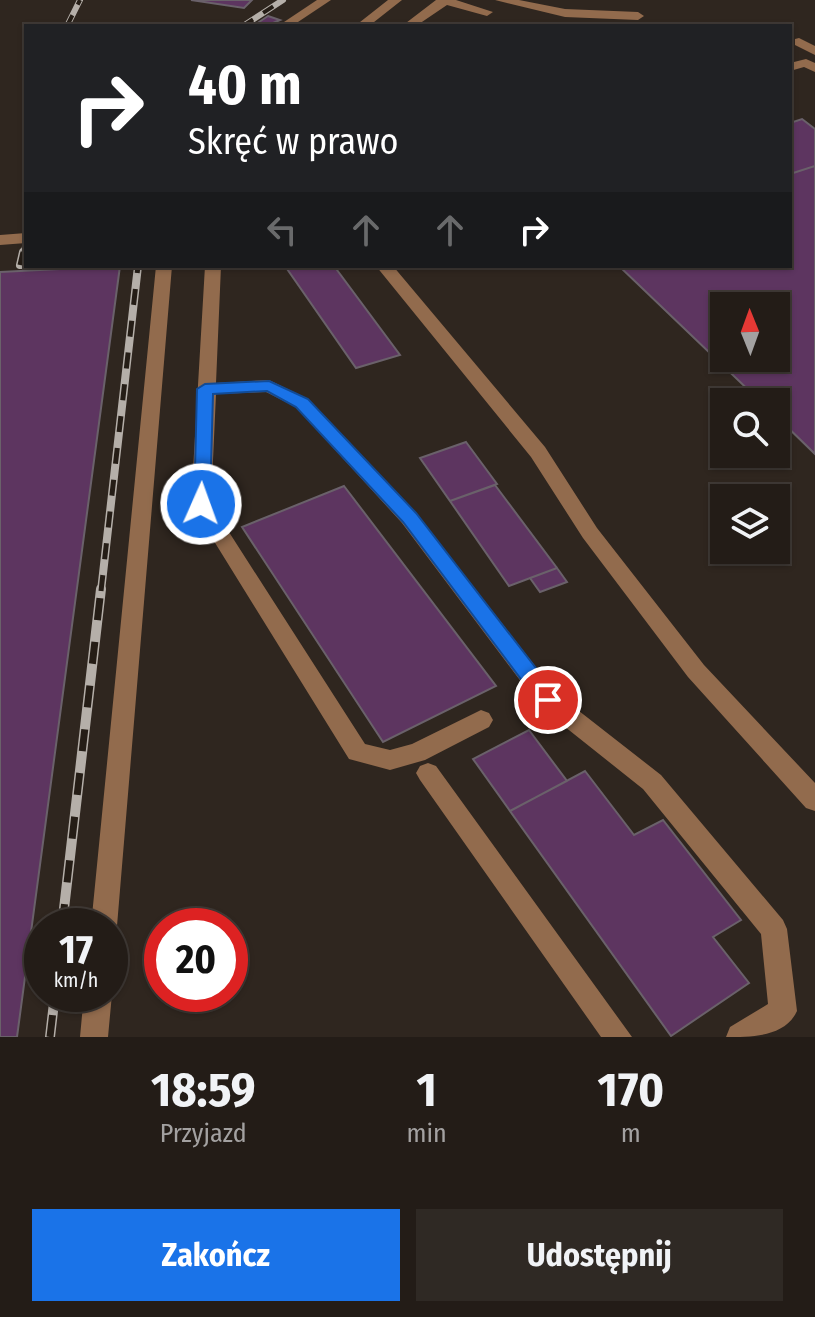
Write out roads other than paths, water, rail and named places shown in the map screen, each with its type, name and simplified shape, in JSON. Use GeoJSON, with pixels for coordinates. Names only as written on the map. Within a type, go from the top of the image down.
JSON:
{"type":"FeatureCollection","features":[{"type":"Feature","properties":{"kind":"lane"},"geometry":{"type":"LineString","coordinates":[[287,24],[325,0]]}},
{"type":"Feature","properties":{"kind":"lane"},"geometry":{"type":"LineString","coordinates":[[364,24],[396,0]]}},
{"type":"Feature","properties":{"kind":"lane"},"geometry":{"type":"LineString","coordinates":[[411,24],[443,0],[487,12],[474,22]]}},
{"type":"Feature","properties":{"kind":"lane"},"geometry":{"type":"LineString","coordinates":[[501,0],[555,11],[638,16]]}},
{"type":"Feature","properties":{"kind":"lane"},"geometry":{"type":"LineString","coordinates":[[792,66],[813,61],[799,42]]}},
{"type":"Feature","properties":{"kind":"lane"},"geometry":{"type":"LineString","coordinates":[[0,240],[24,238]]}},
{"type":"Feature","properties":{"kind":"lane"},"geometry":{"type":"LineString","coordinates":[[106,908],[164,268]]}},
{"type":"Feature","properties":{"kind":"lane"},"geometry":{"type":"LineString","coordinates":[[213,268],[201,504],[357,752],[390,760],[417,753],[481,720]]}},
{"type":"Feature","properties":{"kind":"lane"},"geometry":{"type":"LineString","coordinates":[[386,268],[538,452],[590,533],[696,671],[815,800]]}},
{"type":"Feature","properties":{"kind":"lane"},"geometry":{"type":"LineString","coordinates":[[205,389],[269,386],[302,403],[409,518],[548,700],[652,782],[774,929],[783,1011],[740,1037]]}},
{"type":"Feature","properties":{"kind":"lane"},"geometry":{"type":"LineString","coordinates":[[428,773],[618,1037]]}},
{"type":"Feature","properties":{"kind":"lane"},"geometry":{"type":"LineString","coordinates":[[94,1037],[96,1012]]}},
{"type":"Feature","properties":{"kind":"railway"},"geometry":{"type":"LineString","coordinates":[[68,24],[80,0]]}},
{"type":"Feature","properties":{"kind":"railway"},"geometry":{"type":"LineString","coordinates":[[246,24],[283,0]]}},
{"type":"Feature","properties":{"kind":"railway"},"geometry":{"type":"LineString","coordinates":[[20,265],[23,252]]}},
{"type":"Feature","properties":{"kind":"railway"},"geometry":{"type":"LineString","coordinates":[[101,591],[138,268]]}},
{"type":"Feature","properties":{"kind":"railway"},"geometry":{"type":"LineString","coordinates":[[64,908],[101,589]]}},
{"type":"Feature","properties":{"kind":"railway"},"geometry":{"type":"LineString","coordinates":[[50,1037],[53,1012]]}}]}
